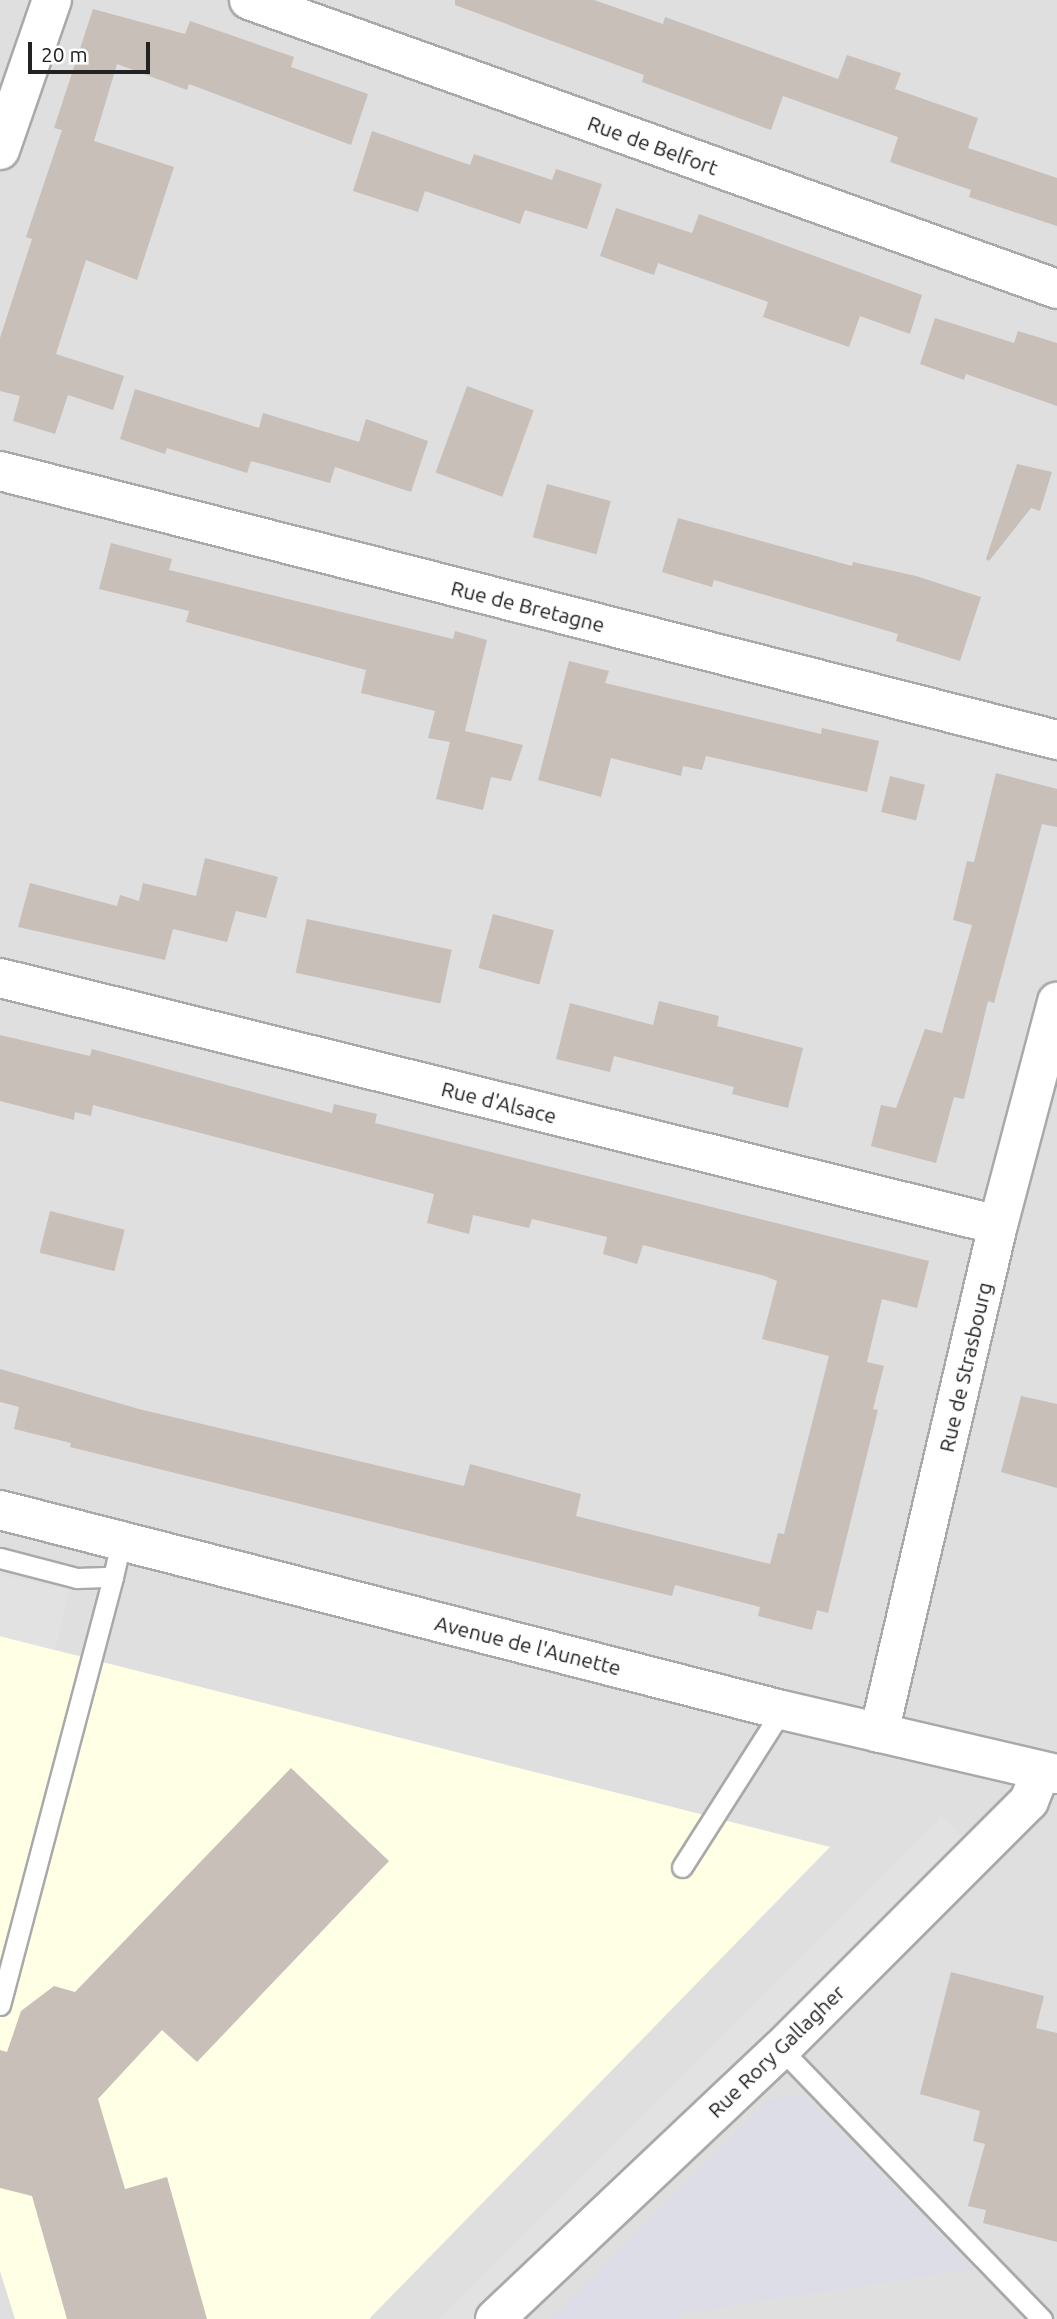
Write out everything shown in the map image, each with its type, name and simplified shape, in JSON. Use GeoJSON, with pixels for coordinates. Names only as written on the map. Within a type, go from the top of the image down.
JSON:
{"type":"FeatureCollection","features":[{"type":"Feature","properties":{"kind":"street"},"geometry":{"type":"LineString","coordinates":[[0,150],[13,71],[51,0]]}},
{"type":"Feature","properties":{"kind":"street","name":"Rue de Belfort"},"geometry":{"type":"LineString","coordinates":[[249,0],[1057,289]]}},
{"type":"Feature","properties":{"kind":"street","name":"Rue de Bretagne"},"geometry":{"type":"LineString","coordinates":[[0,471],[1057,740]]}},
{"type":"Feature","properties":{"kind":"street","name":"Rue d'Alsace"},"geometry":{"type":"LineString","coordinates":[[0,978],[998,1225]]}},
{"type":"Feature","properties":{"kind":"street","name":"Rue de Strasbourg"},"geometry":{"type":"LineString","coordinates":[[879,1733],[998,1225],[1056,1010]]}},
{"type":"Feature","properties":{"kind":"street","name":"Avenue de l'Aunette"},"geometry":{"type":"LineString","coordinates":[[0,1510],[117,1559],[1049,1772]]}},
{"type":"Feature","properties":{"kind":"street","name":"Rue Rory Gallagher"},"geometry":{"type":"LineString","coordinates":[[495,2319],[781,2049],[1029,1801],[1049,1772]]}},
{"type":"Feature","properties":{"kind":"lane"},"geometry":{"type":"LineString","coordinates":[[0,1558],[77,1578],[117,1559]]}},
{"type":"Feature","properties":{"kind":"lane"},"geometry":{"type":"LineString","coordinates":[[0,2005],[117,1559]]}},
{"type":"Feature","properties":{"kind":"lane"},"geometry":{"type":"LineString","coordinates":[[681,1867],[782,1710]]}},
{"type":"Feature","properties":{"kind":"lane"},"geometry":{"type":"LineString","coordinates":[[781,2049],[1042,2319]]}},
{"type":"Feature","properties":{"kind":"shaded area"},"geometry":{"type":"Polygon","coordinates":[[[0,0],[1057,0],[1057,2319],[0,2319],[0,0]]]}},
{"type":"Feature","properties":{"kind":"shaded area"},"geometry":{"type":"Polygon","coordinates":[[[0,1574],[69,1590],[55,1650],[0,1636],[0,1574]]]}},
{"type":"Feature","properties":{"kind":"shaded area"},"geometry":{"type":"Polygon","coordinates":[[[0,1636],[830,1847],[369,2319],[15,2319],[0,2271],[0,1636]]]}},
{"type":"Feature","properties":{"kind":"shaded area"},"geometry":{"type":"Polygon","coordinates":[[[941,1816],[967,1842],[490,2319],[438,2319],[941,1816]]]}},
{"type":"Feature","properties":{"kind":"shaded area"},"geometry":{"type":"Polygon","coordinates":[[[802,2092],[974,2269],[678,2314],[677,2319],[551,2319],[768,2100],[802,2092]]]}},
{"type":"Feature","properties":{"kind":"building"},"geometry":{"type":"Polygon","coordinates":[[[455,0],[594,0],[663,24],[665,17],[838,79],[847,55],[901,73],[895,89],[978,118],[968,148],[1057,178],[1057,226],[969,197],[971,190],[890,162],[898,137],[783,96],[771,130],[642,82],[644,75],[455,5],[455,0]]]}},
{"type":"Feature","properties":{"kind":"building"},"geometry":{"type":"Polygon","coordinates":[[[93,9],[185,34],[190,21],[294,57],[291,67],[368,94],[351,145],[189,84],[187,90],[117,64],[94,141],[174,167],[137,280],[86,260],[56,354],[124,376],[113,410],[68,395],[55,434],[13,421],[20,396],[0,391],[0,338],[32,239],[26,237],[62,130],[54,128],[93,9]]]}},
{"type":"Feature","properties":{"kind":"building"},"geometry":{"type":"Polygon","coordinates":[[[372,131],[470,165],[474,154],[552,180],[556,169],[602,184],[587,229],[525,210],[520,224],[425,191],[418,212],[353,191],[372,131]]]}},
{"type":"Feature","properties":{"kind":"building"},"geometry":{"type":"Polygon","coordinates":[[[616,208],[692,233],[699,214],[922,295],[910,334],[860,316],[849,347],[763,317],[768,302],[658,263],[654,275],[600,256],[616,208]]]}},
{"type":"Feature","properties":{"kind":"building"},"geometry":{"type":"Polygon","coordinates":[[[935,318],[1014,343],[1018,331],[1057,343],[1057,406],[966,374],[964,380],[920,364],[935,318]]]}},
{"type":"Feature","properties":{"kind":"building"},"geometry":{"type":"Polygon","coordinates":[[[467,386],[534,410],[502,497],[436,472],[467,386]]]}},
{"type":"Feature","properties":{"kind":"building"},"geometry":{"type":"Polygon","coordinates":[[[135,389],[259,428],[263,413],[359,442],[366,419],[428,441],[411,492],[335,467],[330,483],[251,461],[247,473],[167,448],[165,454],[120,439],[135,389]]]}},
{"type":"Feature","properties":{"kind":"building"},"geometry":{"type":"Polygon","coordinates":[[[1017,464],[1052,472],[1040,511],[1031,508],[989,561],[986,559],[1017,464]]]}},
{"type":"Feature","properties":{"kind":"building"},"geometry":{"type":"Polygon","coordinates":[[[547,484],[611,501],[597,554],[533,537],[547,484]]]}},
{"type":"Feature","properties":{"kind":"building"},"geometry":{"type":"Polygon","coordinates":[[[678,518],[852,566],[853,562],[916,576],[981,597],[960,661],[896,641],[898,634],[714,580],[712,587],[662,572],[678,518]]]}},
{"type":"Feature","properties":{"kind":"building"},"geometry":{"type":"Polygon","coordinates":[[[111,543],[172,559],[169,570],[453,639],[455,631],[487,640],[465,731],[523,745],[511,781],[491,777],[483,810],[436,799],[450,742],[428,738],[435,711],[361,693],[366,670],[186,622],[189,611],[99,589],[111,543]]]}},
{"type":"Feature","properties":{"kind":"building"},"geometry":{"type":"Polygon","coordinates":[[[569,661],[609,671],[605,683],[821,734],[822,728],[879,741],[867,792],[706,756],[702,770],[683,766],[681,776],[611,758],[601,797],[538,780],[569,661]]]}},
{"type":"Feature","properties":{"kind":"building"},"geometry":{"type":"Polygon","coordinates":[[[996,773],[1057,789],[1057,827],[1042,824],[994,1003],[988,1001],[964,1099],[954,1097],[936,1163],[871,1146],[881,1105],[896,1108],[925,1029],[942,1033],[972,925],[953,920],[967,861],[974,862],[996,773]]]}},
{"type":"Feature","properties":{"kind":"building"},"geometry":{"type":"Polygon","coordinates":[[[890,776],[925,785],[916,821],[881,812],[890,776]]]}},
{"type":"Feature","properties":{"kind":"building"},"geometry":{"type":"Polygon","coordinates":[[[205,858],[278,877],[266,918],[236,911],[227,942],[173,929],[165,960],[18,927],[30,883],[117,906],[120,895],[139,901],[143,883],[196,896],[205,858]]]}},
{"type":"Feature","properties":{"kind":"building"},"geometry":{"type":"Polygon","coordinates":[[[493,914],[554,930],[539,984],[479,968],[493,914]]]}},
{"type":"Feature","properties":{"kind":"building"},"geometry":{"type":"Polygon","coordinates":[[[307,919],[452,950],[440,1004],[296,973],[307,919]]]}},
{"type":"Feature","properties":{"kind":"building"},"geometry":{"type":"Polygon","coordinates":[[[659,1001],[719,1016],[717,1026],[803,1048],[788,1108],[732,1094],[734,1087],[614,1056],[610,1072],[556,1059],[570,1003],[653,1025],[659,1001]]]}},
{"type":"Feature","properties":{"kind":"building"},"geometry":{"type":"Polygon","coordinates":[[[0,1035],[90,1056],[92,1049],[332,1113],[334,1104],[377,1114],[375,1123],[929,1261],[917,1308],[882,1299],[867,1362],[884,1366],[873,1409],[878,1410],[828,1613],[817,1610],[812,1630],[758,1616],[760,1607],[675,1585],[672,1596],[70,1447],[71,1443],[14,1429],[19,1407],[0,1402],[0,1369],[139,1409],[464,1486],[470,1464],[581,1494],[576,1516],[770,1564],[778,1533],[784,1534],[829,1356],[762,1339],[777,1281],[765,1276],[643,1245],[637,1264],[603,1254],[607,1237],[532,1219],[529,1228],[473,1215],[469,1234],[427,1223],[434,1194],[93,1105],[91,1116],[75,1112],[74,1120],[0,1101],[0,1035]]]}},
{"type":"Feature","properties":{"kind":"building"},"geometry":{"type":"Polygon","coordinates":[[[50,1211],[125,1230],[114,1271],[40,1253],[50,1211]]]}},
{"type":"Feature","properties":{"kind":"building"},"geometry":{"type":"Polygon","coordinates":[[[1021,1396],[1057,1404],[1057,1488],[1001,1472],[1021,1396]]]}},
{"type":"Feature","properties":{"kind":"building"},"geometry":{"type":"Polygon","coordinates":[[[291,1768],[389,1861],[197,2062],[162,2030],[98,2099],[125,2189],[167,2177],[207,2319],[67,2319],[32,2196],[0,2188],[0,2050],[7,2052],[21,2011],[54,1986],[75,1992],[291,1768]]]}},
{"type":"Feature","properties":{"kind":"building"},"geometry":{"type":"Polygon","coordinates":[[[951,1972],[1044,1996],[1036,2028],[1057,2033],[1057,2242],[983,2223],[986,2210],[968,2206],[985,2144],[973,2141],[980,2111],[920,2094],[951,1972]]]}}]}
